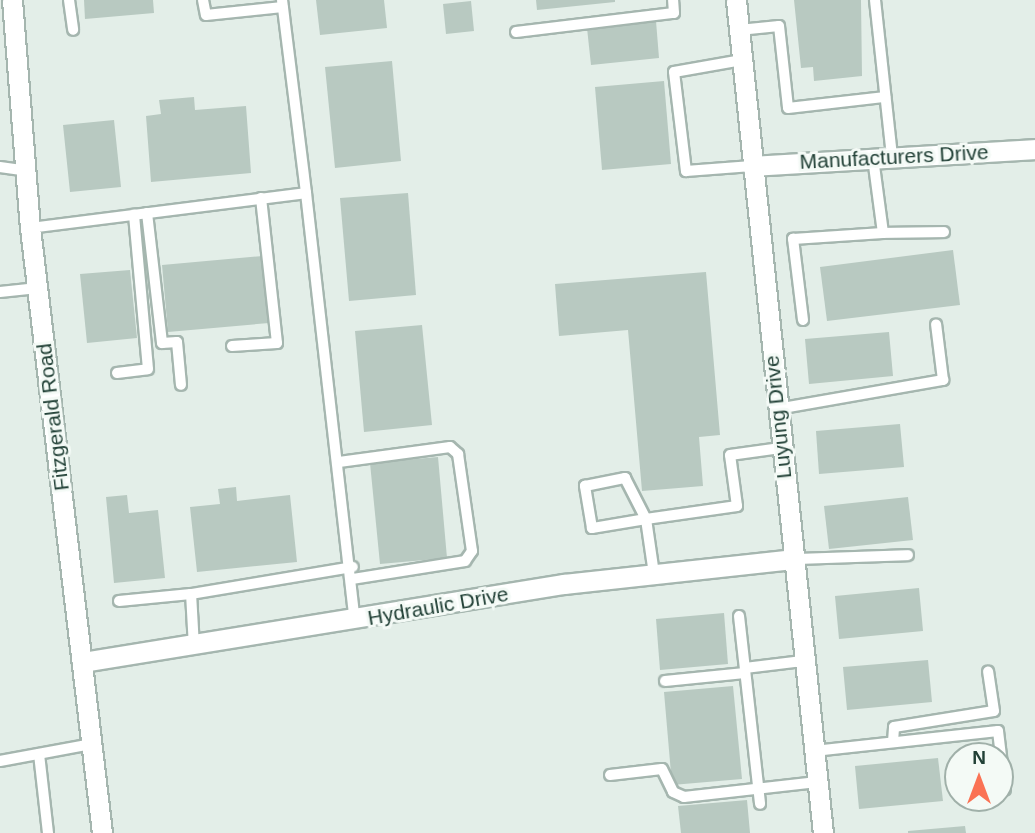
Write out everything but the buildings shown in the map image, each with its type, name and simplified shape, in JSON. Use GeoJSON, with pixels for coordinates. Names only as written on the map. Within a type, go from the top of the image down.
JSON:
{"type":"FeatureCollection","features":[{"type":"Feature","properties":{"kind":"street","name":"Fitzgerald Road"},"geometry":{"type":"LineString","coordinates":[[12,0],[28,172],[30,228],[102,833]]}},
{"type":"Feature","properties":{"kind":"street","name":"Luyung Drive"},"geometry":{"type":"LineString","coordinates":[[736,0],[823,833]]}},
{"type":"Feature","properties":{"kind":"street","name":"Manufacturers Drive"},"geometry":{"type":"LineString","coordinates":[[752,166],[1035,149]]}},
{"type":"Feature","properties":{"kind":"street","name":"Hydraulic Drive"},"geometry":{"type":"LineString","coordinates":[[82,662],[194,648],[654,574],[795,559]]}},
{"type":"Feature","properties":{"kind":"lane"},"geometry":{"type":"LineString","coordinates":[[69,0],[73,30]]}},
{"type":"Feature","properties":{"kind":"lane"},"geometry":{"type":"LineString","coordinates":[[203,0],[205,15],[283,4],[353,567],[355,620]]}},
{"type":"Feature","properties":{"kind":"lane"},"geometry":{"type":"LineString","coordinates":[[516,32],[674,13],[673,0]]}},
{"type":"Feature","properties":{"kind":"lane"},"geometry":{"type":"LineString","coordinates":[[875,0],[885,97],[883,233]]}},
{"type":"Feature","properties":{"kind":"lane"},"geometry":{"type":"LineString","coordinates":[[739,30],[779,26],[788,108],[885,97]]}},
{"type":"Feature","properties":{"kind":"lane"},"geometry":{"type":"LineString","coordinates":[[742,60],[674,72],[686,171],[752,166]]}},
{"type":"Feature","properties":{"kind":"lane"},"geometry":{"type":"LineString","coordinates":[[0,167],[28,172]]}},
{"type":"Feature","properties":{"kind":"lane"},"geometry":{"type":"LineString","coordinates":[[30,228],[306,193]]}},
{"type":"Feature","properties":{"kind":"lane"},"geometry":{"type":"LineString","coordinates":[[232,346],[278,343],[261,198]]}},
{"type":"Feature","properties":{"kind":"lane"},"geometry":{"type":"LineString","coordinates":[[147,213],[162,342],[177,342],[181,386]]}},
{"type":"Feature","properties":{"kind":"lane"},"geometry":{"type":"LineString","coordinates":[[117,373],[148,369],[134,215]]}},
{"type":"Feature","properties":{"kind":"lane"},"geometry":{"type":"LineString","coordinates":[[803,320],[793,239],[944,232]]}},
{"type":"Feature","properties":{"kind":"lane"},"geometry":{"type":"LineString","coordinates":[[0,292],[38,288]]}},
{"type":"Feature","properties":{"kind":"lane"},"geometry":{"type":"LineString","coordinates":[[777,409],[943,380],[936,324]]}},
{"type":"Feature","properties":{"kind":"lane"},"geometry":{"type":"LineString","coordinates":[[340,462],[450,447],[457,454],[471,551],[465,561],[353,579]]}},
{"type":"Feature","properties":{"kind":"lane"},"geometry":{"type":"LineString","coordinates":[[654,574],[646,519],[625,478],[585,486],[592,528],[646,519],[737,506],[730,455],[781,448]]}},
{"type":"Feature","properties":{"kind":"lane"},"geometry":{"type":"LineString","coordinates":[[795,559],[908,555]]}},
{"type":"Feature","properties":{"kind":"lane"},"geometry":{"type":"LineString","coordinates":[[119,601],[191,594],[353,567]]}},
{"type":"Feature","properties":{"kind":"lane"},"geometry":{"type":"LineString","coordinates":[[191,594],[194,648]]}},
{"type":"Feature","properties":{"kind":"lane"},"geometry":{"type":"LineString","coordinates":[[739,616],[760,804]]}},
{"type":"Feature","properties":{"kind":"lane"},"geometry":{"type":"LineString","coordinates":[[665,681],[803,661]]}},
{"type":"Feature","properties":{"kind":"lane"},"geometry":{"type":"LineString","coordinates":[[893,742],[894,727],[994,711],[988,671]]}},
{"type":"Feature","properties":{"kind":"lane"},"geometry":{"type":"LineString","coordinates":[[814,751],[998,731],[999,742]]}},
{"type":"Feature","properties":{"kind":"lane"},"geometry":{"type":"LineString","coordinates":[[0,761],[93,744]]}},
{"type":"Feature","properties":{"kind":"lane"},"geometry":{"type":"LineString","coordinates":[[38,754],[48,833]]}},
{"type":"Feature","properties":{"kind":"lane"},"geometry":{"type":"LineString","coordinates":[[610,775],[662,769],[673,792],[684,797],[817,782]]}}]}
